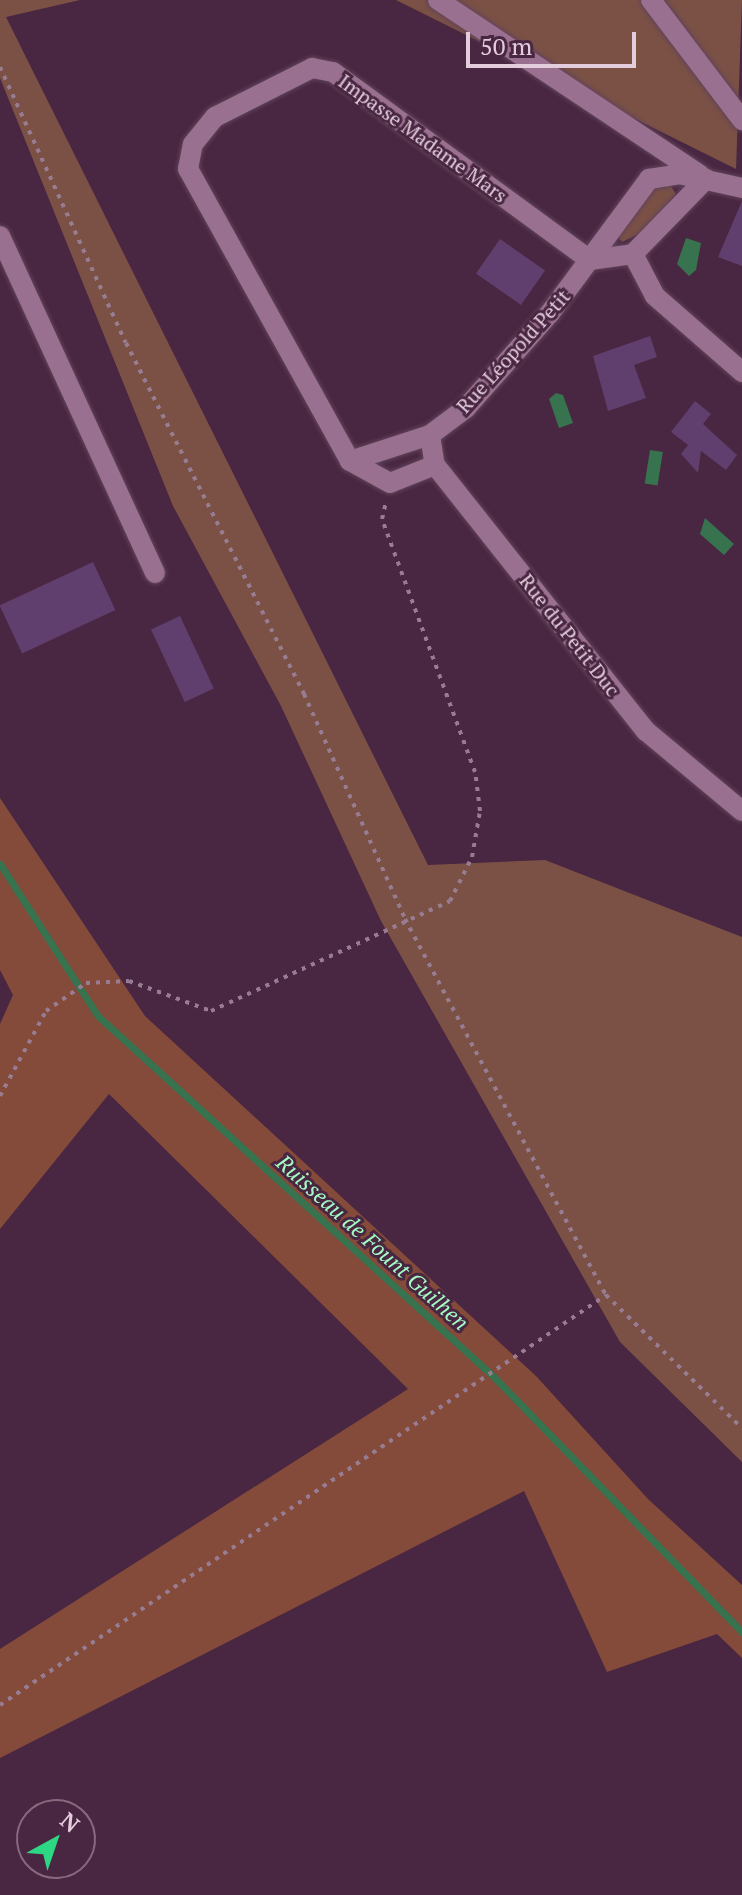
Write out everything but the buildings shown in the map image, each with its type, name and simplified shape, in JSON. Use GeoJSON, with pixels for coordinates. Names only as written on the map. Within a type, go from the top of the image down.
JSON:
{"type":"FeatureCollection","features":[{"type":"Feature","properties":{"kind":"street"},"geometry":{"type":"LineString","coordinates":[[438,0],[706,179],[742,188]]}},
{"type":"Feature","properties":{"kind":"street"},"geometry":{"type":"LineString","coordinates":[[651,0],[742,120]]}},
{"type":"Feature","properties":{"kind":"street","name":"Impasse Madame Mars"},"geometry":{"type":"LineString","coordinates":[[350,461],[188,169],[193,144],[215,117],[312,68],[333,72],[590,260]]}},
{"type":"Feature","properties":{"kind":"street","name":"Rue Léopold Petit"},"geometry":{"type":"LineString","coordinates":[[430,435],[466,408],[590,260],[649,179],[679,174],[706,179]]}},
{"type":"Feature","properties":{"kind":"street"},"geometry":{"type":"LineString","coordinates":[[590,260],[633,254],[706,179]]}},
{"type":"Feature","properties":{"kind":"street"},"geometry":{"type":"LineString","coordinates":[[0,236],[155,573]]}},
{"type":"Feature","properties":{"kind":"street"},"geometry":{"type":"LineString","coordinates":[[633,254],[655,296],[742,372]]}},
{"type":"Feature","properties":{"kind":"street"},"geometry":{"type":"LineString","coordinates":[[350,461],[430,435]]}},
{"type":"Feature","properties":{"kind":"street","name":"Rue du Petit Duc"},"geometry":{"type":"LineString","coordinates":[[430,435],[435,465],[646,731],[742,811]]}},
{"type":"Feature","properties":{"kind":"street"},"geometry":{"type":"LineString","coordinates":[[350,461],[390,483],[435,465]]}},
{"type":"Feature","properties":{"kind":"path"},"geometry":{"type":"LineString","coordinates":[[0,67],[126,343],[304,694],[405,919],[606,1295],[742,1428]]}},
{"type":"Feature","properties":{"kind":"path"},"geometry":{"type":"LineString","coordinates":[[0,1096],[46,1011],[86,983],[129,981],[211,1011],[405,919],[450,901],[472,857],[480,811],[475,772],[382,519],[390,483]]}},
{"type":"Feature","properties":{"kind":"path"},"geometry":{"type":"LineString","coordinates":[[0,1705],[606,1295]]}},
{"type":"Feature","properties":{"kind":"shaded area"},"geometry":{"type":"Polygon","coordinates":[[[0,0],[80,0],[6,17],[428,865],[545,860],[742,937],[742,1462],[620,1342],[381,921],[281,706],[173,506],[0,78],[0,0]]]}},
{"type":"Feature","properties":{"kind":"shaded area"},"geometry":{"type":"Polygon","coordinates":[[[396,0],[742,0],[736,169],[396,0]]]}},
{"type":"Feature","properties":{"kind":"shaded area"},"geometry":{"type":"Polygon","coordinates":[[[669,183],[676,194],[645,231],[622,242],[617,236],[650,187],[669,183]]]}},
{"type":"Feature","properties":{"kind":"shaded area"},"geometry":{"type":"Polygon","coordinates":[[[686,238],[701,243],[696,270],[689,276],[677,264],[686,238]]]}},
{"type":"Feature","properties":{"kind":"shaded area"},"geometry":{"type":"Polygon","coordinates":[[[556,393],[563,395],[573,423],[559,428],[549,399],[556,393]]]}},
{"type":"Feature","properties":{"kind":"shaded area"},"geometry":{"type":"Polygon","coordinates":[[[650,450],[663,452],[658,486],[645,484],[650,450]]]}},
{"type":"Feature","properties":{"kind":"shaded area"},"geometry":{"type":"Polygon","coordinates":[[[705,518],[734,544],[724,555],[700,534],[705,518]]]}},
{"type":"Feature","properties":{"kind":"shaded area"},"geometry":{"type":"Polygon","coordinates":[[[0,798],[145,1016],[536,1376],[648,1499],[742,1585],[742,1658],[717,1634],[607,1672],[524,1491],[0,1758],[0,1649],[408,1389],[109,1094],[0,1229],[0,1024],[13,995],[0,970],[0,798]]]}},
{"type":"Feature","properties":{"kind":"waterway","name":"Ruisseau de Fount Guilhen"},"geometry":{"type":"LineString","coordinates":[[0,864],[98,1016],[494,1377],[742,1632]]}}]}
